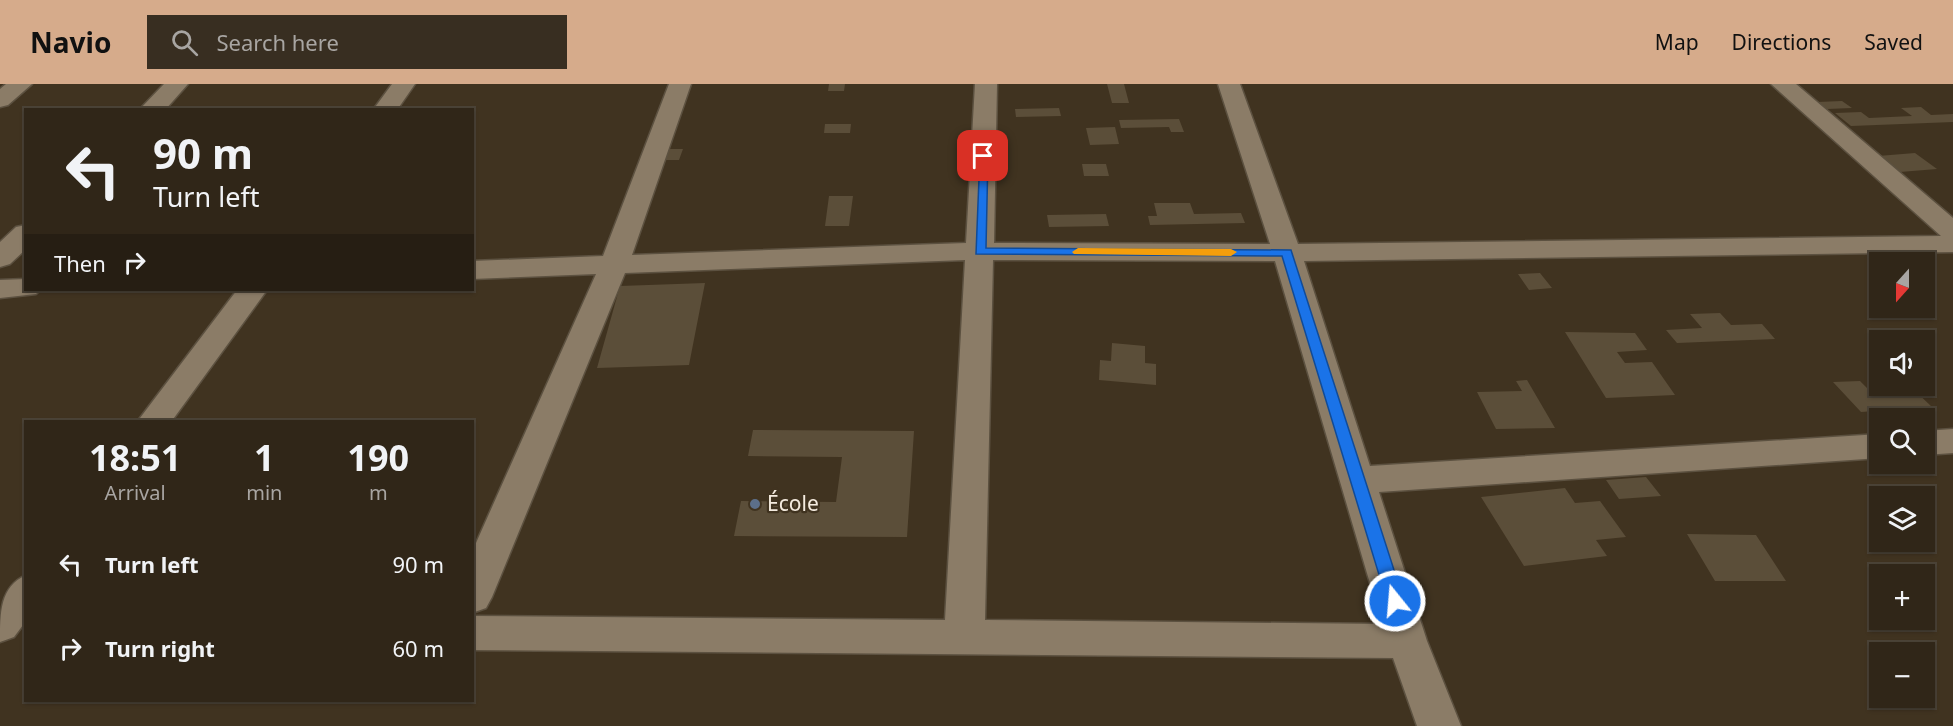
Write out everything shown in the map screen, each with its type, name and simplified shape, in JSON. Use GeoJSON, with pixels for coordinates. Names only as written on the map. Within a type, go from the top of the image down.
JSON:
{"type":"FeatureCollection","features":[{"type":"Feature","properties":{"kind":"street"},"geometry":{"type":"LineString","coordinates":[[0,100],[21,84]]}},
{"type":"Feature","properties":{"kind":"street"},"geometry":{"type":"LineString","coordinates":[[153,108],[177,84]]}},
{"type":"Feature","properties":{"kind":"street"},"geometry":{"type":"LineString","coordinates":[[386,108],[404,84]]}},
{"type":"Feature","properties":{"kind":"street"},"geometry":{"type":"LineString","coordinates":[[474,592],[614,265],[680,84]]}},
{"type":"Feature","properties":{"kind":"street"},"geometry":{"type":"LineString","coordinates":[[964,637],[986,84]]}},
{"type":"Feature","properties":{"kind":"street"},"geometry":{"type":"LineString","coordinates":[[1229,84],[1287,253],[1407,641],[1439,726]]}},
{"type":"Feature","properties":{"kind":"street"},"geometry":{"type":"LineString","coordinates":[[1782,84],[1953,232]]}},
{"type":"Feature","properties":{"kind":"street"},"geometry":{"type":"LineString","coordinates":[[0,258],[24,235]]}},
{"type":"Feature","properties":{"kind":"street"},"geometry":{"type":"LineString","coordinates":[[474,270],[980,251],[1287,253],[1953,244]]}},
{"type":"Feature","properties":{"kind":"street"},"geometry":{"type":"LineString","coordinates":[[0,289],[24,288]]}},
{"type":"Feature","properties":{"kind":"street"},"geometry":{"type":"LineString","coordinates":[[154,420],[251,291]]}},
{"type":"Feature","properties":{"kind":"street"},"geometry":{"type":"LineString","coordinates":[[1935,442],[1953,441]]}},
{"type":"Feature","properties":{"kind":"street"},"geometry":{"type":"LineString","coordinates":[[1359,480],[1869,447]]}},
{"type":"Feature","properties":{"kind":"street"},"geometry":{"type":"LineString","coordinates":[[0,625],[24,594]]}},
{"type":"Feature","properties":{"kind":"street"},"geometry":{"type":"LineString","coordinates":[[0,630],[24,630]]}},
{"type":"Feature","properties":{"kind":"street"},"geometry":{"type":"LineString","coordinates":[[474,633],[1407,641]]}},
{"type":"Feature","properties":{"kind":"building"},"geometry":{"type":"Polygon","coordinates":[[[829,84],[845,84],[844,91],[828,91],[829,84]]]}},
{"type":"Feature","properties":{"kind":"building"},"geometry":{"type":"Polygon","coordinates":[[[1107,84],[1124,84],[1129,103],[1112,103],[1107,84]]]}},
{"type":"Feature","properties":{"kind":"building"},"geometry":{"type":"Polygon","coordinates":[[[1842,101],[1852,108],[1827,109],[1817,102],[1842,101]]]}},
{"type":"Feature","properties":{"kind":"building"},"geometry":{"type":"Polygon","coordinates":[[[1921,107],[1931,115],[1953,114],[1953,122],[1851,126],[1835,113],[1861,112],[1869,118],[1912,116],[1901,108],[1921,107]]]}},
{"type":"Feature","properties":{"kind":"building"},"geometry":{"type":"Polygon","coordinates":[[[1059,108],[1061,116],[1016,117],[1015,109],[1059,108]]]}},
{"type":"Feature","properties":{"kind":"building"},"geometry":{"type":"Polygon","coordinates":[[[1179,119],[1184,132],[1171,132],[1169,127],[1121,128],[1119,120],[1179,119]]]}},
{"type":"Feature","properties":{"kind":"building"},"geometry":{"type":"Polygon","coordinates":[[[825,124],[851,124],[850,133],[824,133],[825,124]]]}},
{"type":"Feature","properties":{"kind":"building"},"geometry":{"type":"Polygon","coordinates":[[[1115,127],[1119,144],[1090,145],[1086,128],[1115,127]]]}},
{"type":"Feature","properties":{"kind":"building"},"geometry":{"type":"Polygon","coordinates":[[[668,149],[683,149],[679,160],[664,160],[668,149]]]}},
{"type":"Feature","properties":{"kind":"building"},"geometry":{"type":"Polygon","coordinates":[[[1915,153],[1937,169],[1900,172],[1878,156],[1915,153]]]}},
{"type":"Feature","properties":{"kind":"building"},"geometry":{"type":"Polygon","coordinates":[[[1082,164],[1106,164],[1109,176],[1084,176],[1082,164]]]}},
{"type":"Feature","properties":{"kind":"building"},"geometry":{"type":"Polygon","coordinates":[[[829,196],[853,196],[849,226],[825,226],[829,196]]]}},
{"type":"Feature","properties":{"kind":"building"},"geometry":{"type":"Polygon","coordinates":[[[1154,203],[1190,203],[1194,214],[1241,213],[1245,223],[1150,225],[1148,216],[1157,216],[1154,203]]]}},
{"type":"Feature","properties":{"kind":"building"},"geometry":{"type":"Polygon","coordinates":[[[1106,214],[1109,226],[1049,227],[1047,215],[1106,214]]]}},
{"type":"Feature","properties":{"kind":"building"},"geometry":{"type":"Polygon","coordinates":[[[1540,273],[1552,288],[1529,290],[1518,274],[1540,273]]]}},
{"type":"Feature","properties":{"kind":"building"},"geometry":{"type":"Polygon","coordinates":[[[705,283],[689,365],[597,368],[620,286],[705,283]]]}},
{"type":"Feature","properties":{"kind":"building"},"geometry":{"type":"Polygon","coordinates":[[[1720,313],[1731,325],[1762,324],[1775,339],[1677,343],[1666,330],[1702,328],[1690,314],[1720,313]]]}},
{"type":"Feature","properties":{"kind":"building"},"geometry":{"type":"Polygon","coordinates":[[[1565,332],[1635,333],[1647,350],[1617,352],[1625,363],[1652,362],[1675,395],[1606,398],[1565,332]]]}},
{"type":"Feature","properties":{"kind":"building"},"geometry":{"type":"Polygon","coordinates":[[[1112,343],[1145,346],[1145,363],[1156,364],[1156,385],[1099,380],[1100,360],[1111,361],[1112,343]]]}},
{"type":"Feature","properties":{"kind":"building"},"geometry":{"type":"Polygon","coordinates":[[[1527,380],[1555,428],[1496,429],[1477,392],[1522,391],[1516,381],[1527,380]]]}},
{"type":"Feature","properties":{"kind":"building"},"geometry":{"type":"Polygon","coordinates":[[[1860,381],[1869,390],[1869,396],[1920,396],[1932,407],[1869,408],[1869,411],[1861,412],[1833,382],[1860,381]]]}},
{"type":"Feature","properties":{"kind":"building"},"geometry":{"type":"Polygon","coordinates":[[[753,430],[914,431],[907,537],[734,536],[741,501],[836,502],[842,457],[748,456],[753,430]]]}},
{"type":"Feature","properties":{"kind":"building"},"geometry":{"type":"Polygon","coordinates":[[[1646,477],[1661,496],[1619,499],[1606,480],[1646,477]]]}},
{"type":"Feature","properties":{"kind":"building"},"geometry":{"type":"Polygon","coordinates":[[[1565,488],[1575,503],[1600,501],[1626,537],[1596,540],[1607,556],[1524,566],[1481,497],[1565,488]]]}},
{"type":"Feature","properties":{"kind":"building"},"geometry":{"type":"Polygon","coordinates":[[[1687,534],[1756,535],[1786,581],[1715,581],[1687,534]]]}},
{"type":"Feature","properties":{"kind":"slow traffic"},"geometry":{"type":"LineString","coordinates":[[1078,252],[1231,252]]}},
{"type":"Feature","properties":{"kind":"place","name":"École"},"geometry":{"type":"Point","coordinates":[755,504]}},
{"type":"Feature","properties":{"kind":"route"},"geometry":{"type":"LineString","coordinates":[[983,156],[980,251],[1287,253],[1395,601]]}}]}
